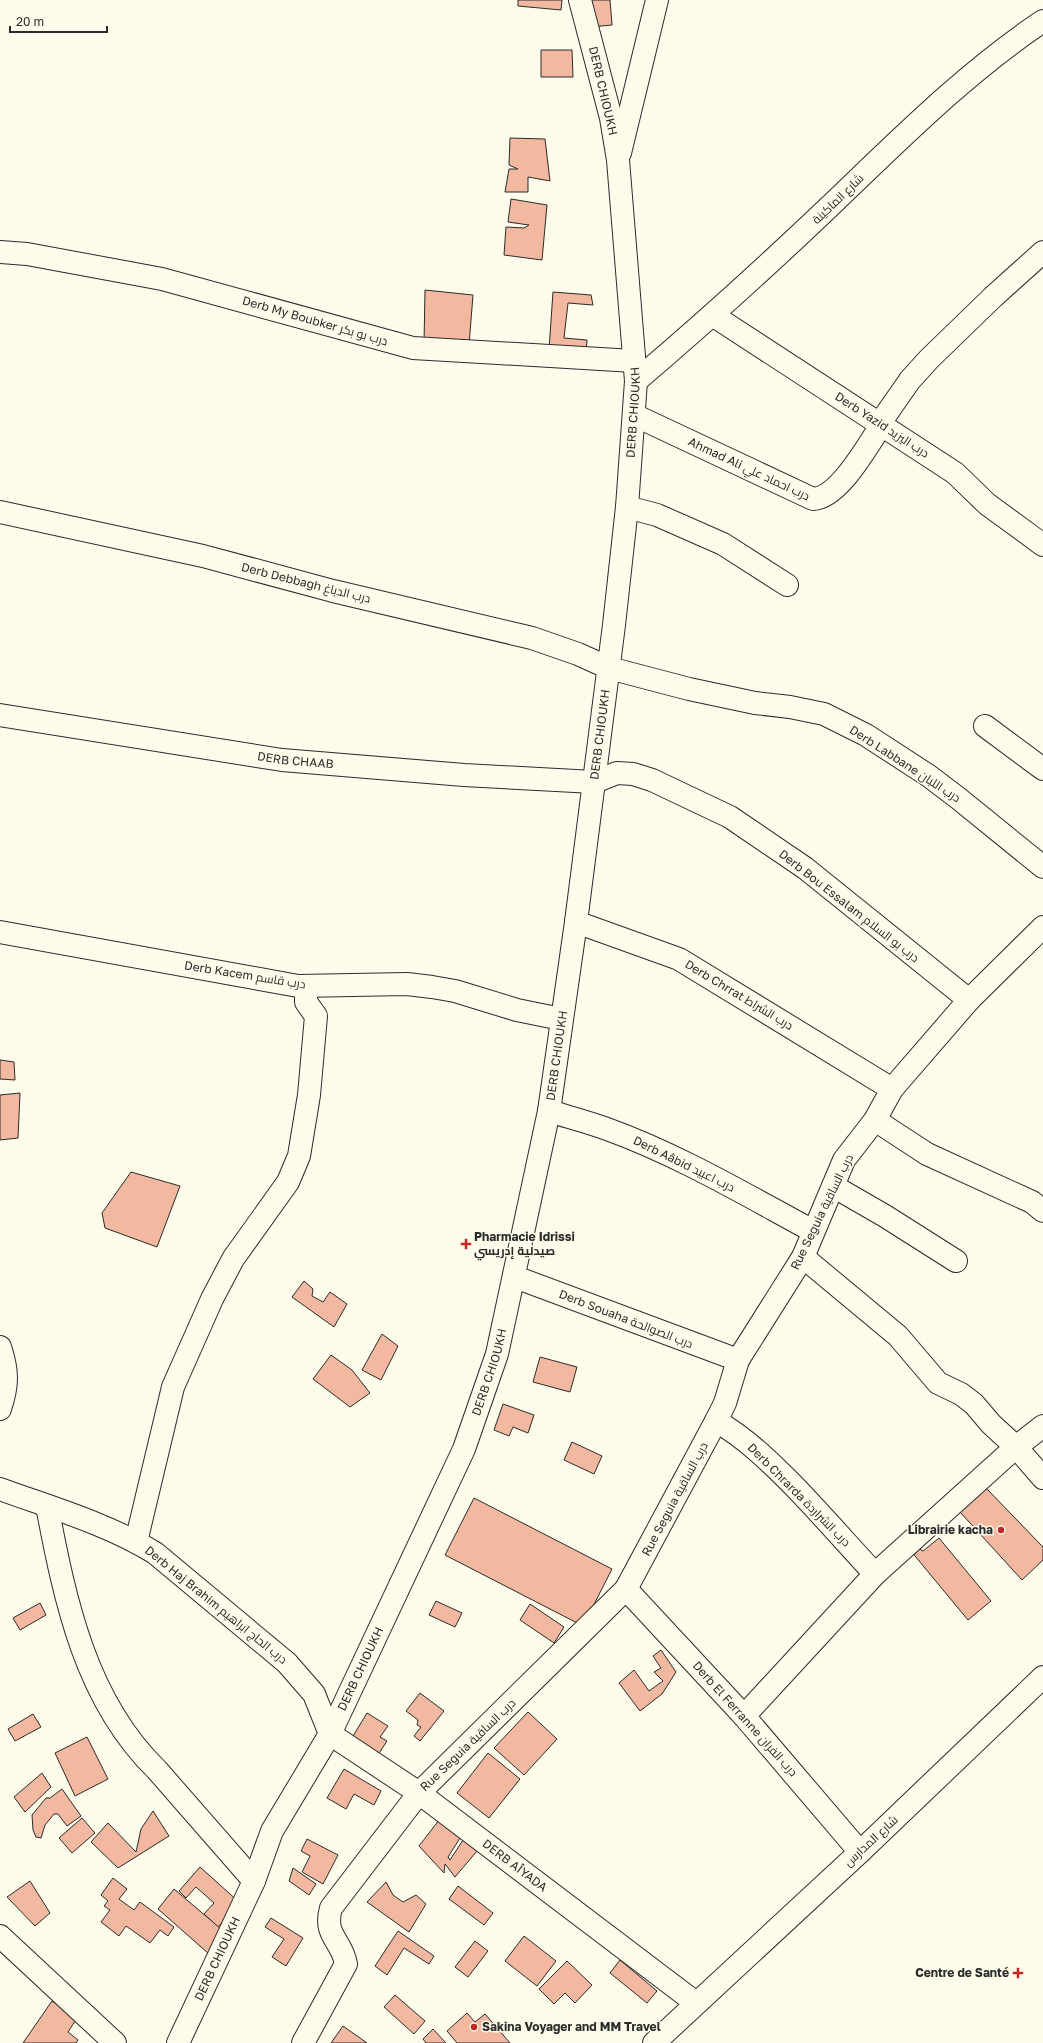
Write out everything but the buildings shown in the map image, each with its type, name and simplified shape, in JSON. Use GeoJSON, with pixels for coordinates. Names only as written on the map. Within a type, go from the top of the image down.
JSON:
{"type":"FeatureCollection","features":[{"type":"Feature","properties":{"kind":"street","name":"DERB CHIOUKH"},"geometry":{"type":"LineString","coordinates":[[178,2043],[254,1880],[272,1832],[330,1734],[464,1449],[497,1354],[515,1277],[549,1111],[576,922],[609,668],[627,507],[634,415],[635,371],[618,160],[611,118],[580,0]]}},
{"type":"Feature","properties":{"kind":"street"},"geometry":{"type":"LineString","coordinates":[[618,160],[657,0]]}},
{"type":"Feature","properties":{"kind":"street","name":"شارع الماكينة"},"geometry":{"type":"LineString","coordinates":[[635,371],[714,316],[966,80],[1018,37],[1043,21]]}},
{"type":"Feature","properties":{"kind":"street","name":"Derb My Boubker درب بو بكر"},"geometry":{"type":"LineString","coordinates":[[0,252],[28,254],[162,279],[413,348],[635,371]]}},
{"type":"Feature","properties":{"kind":"street","name":"Ahmad Ali درب احماد علي"},"geometry":{"type":"LineString","coordinates":[[634,415],[813,498],[821,498],[829,494],[845,478],[910,380],[929,359],[993,297],[1043,252]]}},
{"type":"Feature","properties":{"kind":"street","name":"Derb Yazid درب اليزيد"},"geometry":{"type":"LineString","coordinates":[[714,316],[955,473],[987,504],[1043,545]]}},
{"type":"Feature","properties":{"kind":"street"},"geometry":{"type":"LineString","coordinates":[[627,507],[663,518],[723,544],[787,585]]}},
{"type":"Feature","properties":{"kind":"street","name":"Derb Debbagh درب الدباغ"},"geometry":{"type":"LineString","coordinates":[[0,512],[203,556],[333,591],[532,638],[578,654],[609,668]]}},
{"type":"Feature","properties":{"kind":"street","name":"Derb Labbane درب اللبان"},"geometry":{"type":"LineString","coordinates":[[609,668],[718,695],[824,714],[866,735],[929,776],[1043,867]]}},
{"type":"Feature","properties":{"kind":"street","name":"DERB CHAAB"},"geometry":{"type":"LineString","coordinates":[[0,715],[282,760],[464,775],[594,782]]}},
{"type":"Feature","properties":{"kind":"street"},"geometry":{"type":"LineString","coordinates":[[985,726],[1043,769]]}},
{"type":"Feature","properties":{"kind":"street","name":"Derb Bou Essalam درب بو السلام"},"geometry":{"type":"LineString","coordinates":[[594,782],[617,773],[634,774],[652,780],[730,817],[805,868],[969,1000]]}},
{"type":"Feature","properties":{"kind":"street","name":"Derb Chrrat درب الشراط"},"geometry":{"type":"LineString","coordinates":[[576,922],[679,959],[892,1089]]}},
{"type":"Feature","properties":{"kind":"street","name":"Rue Seguia درب الساقية"},"geometry":{"type":"LineString","coordinates":[[303,2043],[346,1964],[344,1955],[328,1927],[328,1917],[331,1908],[419,1793],[626,1589],[725,1403],[738,1360],[803,1257],[844,1160],[875,1120],[892,1089],[969,1000],[1043,927]]}},
{"type":"Feature","properties":{"kind":"street","name":"Derb Kacem درب قاسم"},"geometry":{"type":"LineString","coordinates":[[0,932],[270,982],[306,986],[406,984],[432,987],[455,991],[517,1010],[561,1020]]}},
{"type":"Feature","properties":{"kind":"street"},"geometry":{"type":"LineString","coordinates":[[136,1542],[173,1387],[212,1299],[233,1260],[288,1182],[299,1156],[309,1095],[316,1016],[306,1002],[306,986]]}},
{"type":"Feature","properties":{"kind":"street","name":"Derb Aâbid درب اعبيد"},"geometry":{"type":"LineString","coordinates":[[549,1111],[607,1129],[644,1144],[732,1187],[813,1231]]}},
{"type":"Feature","properties":{"kind":"street"},"geometry":{"type":"LineString","coordinates":[[875,1120],[927,1154],[1026,1199],[1043,1211]]}},
{"type":"Feature","properties":{"kind":"street"},"geometry":{"type":"LineString","coordinates":[[833,1186],[867,1204],[956,1261]]}},
{"type":"Feature","properties":{"kind":"street"},"geometry":{"type":"LineString","coordinates":[[803,1257],[898,1336],[938,1383],[960,1394],[974,1404],[991,1424],[1016,1447],[1043,1478]]}},
{"type":"Feature","properties":{"kind":"street","name":"Derb Souaha درب الصوالحة"},"geometry":{"type":"LineString","coordinates":[[515,1277],[738,1360]]}},
{"type":"Feature","properties":{"kind":"street"},"geometry":{"type":"LineString","coordinates":[[0,1347],[7,1374],[7,1385],[0,1409]]}},
{"type":"Feature","properties":{"kind":"street","name":"Derb Chrarda درب الشراردة"},"geometry":{"type":"LineString","coordinates":[[716,1421],[730,1429],[763,1455],[819,1512],[875,1574]]}},
{"type":"Feature","properties":{"kind":"street"},"geometry":{"type":"LineString","coordinates":[[744,1716],[875,1574],[1016,1447],[1043,1426]]}},
{"type":"Feature","properties":{"kind":"street","name":"Derb Haj Brahim درب الحاج ابراهيم"},"geometry":{"type":"LineString","coordinates":[[0,1489],[47,1506],[136,1542],[155,1553],[287,1663],[314,1694],[330,1734]]}},
{"type":"Feature","properties":{"kind":"street"},"geometry":{"type":"LineString","coordinates":[[47,1506],[62,1586],[73,1626],[88,1665],[126,1734],[254,1880]]}},
{"type":"Feature","properties":{"kind":"street","name":"Derb El Ferranne درب الفران"},"geometry":{"type":"LineString","coordinates":[[626,1589],[744,1716],[860,1852]]}},
{"type":"Feature","properties":{"kind":"street","name":"شارع المدارس"},"geometry":{"type":"LineString","coordinates":[[654,2043],[860,1852],[1043,1677]]}},
{"type":"Feature","properties":{"kind":"street","name":"DERB AÎYADA"},"geometry":{"type":"LineString","coordinates":[[330,1734],[419,1793],[696,2003]]}},
{"type":"Feature","properties":{"kind":"street"},"geometry":{"type":"LineString","coordinates":[[0,1936],[115,2043]]}},
{"type":"Feature","properties":{"kind":"place","name":"Pharmacie Idrissi صيدلية إدريسي"},"geometry":{"type":"Point","coordinates":[466,1244]}},
{"type":"Feature","properties":{"kind":"place","name":"Librairie kacha"},"geometry":{"type":"Point","coordinates":[1001,1530]}},
{"type":"Feature","properties":{"kind":"place","name":"Centre de Santé"},"geometry":{"type":"Point","coordinates":[1018,1973]}},
{"type":"Feature","properties":{"kind":"place","name":"Sakina Voyager and MM Travel"},"geometry":{"type":"Point","coordinates":[474,2027]}}]}
